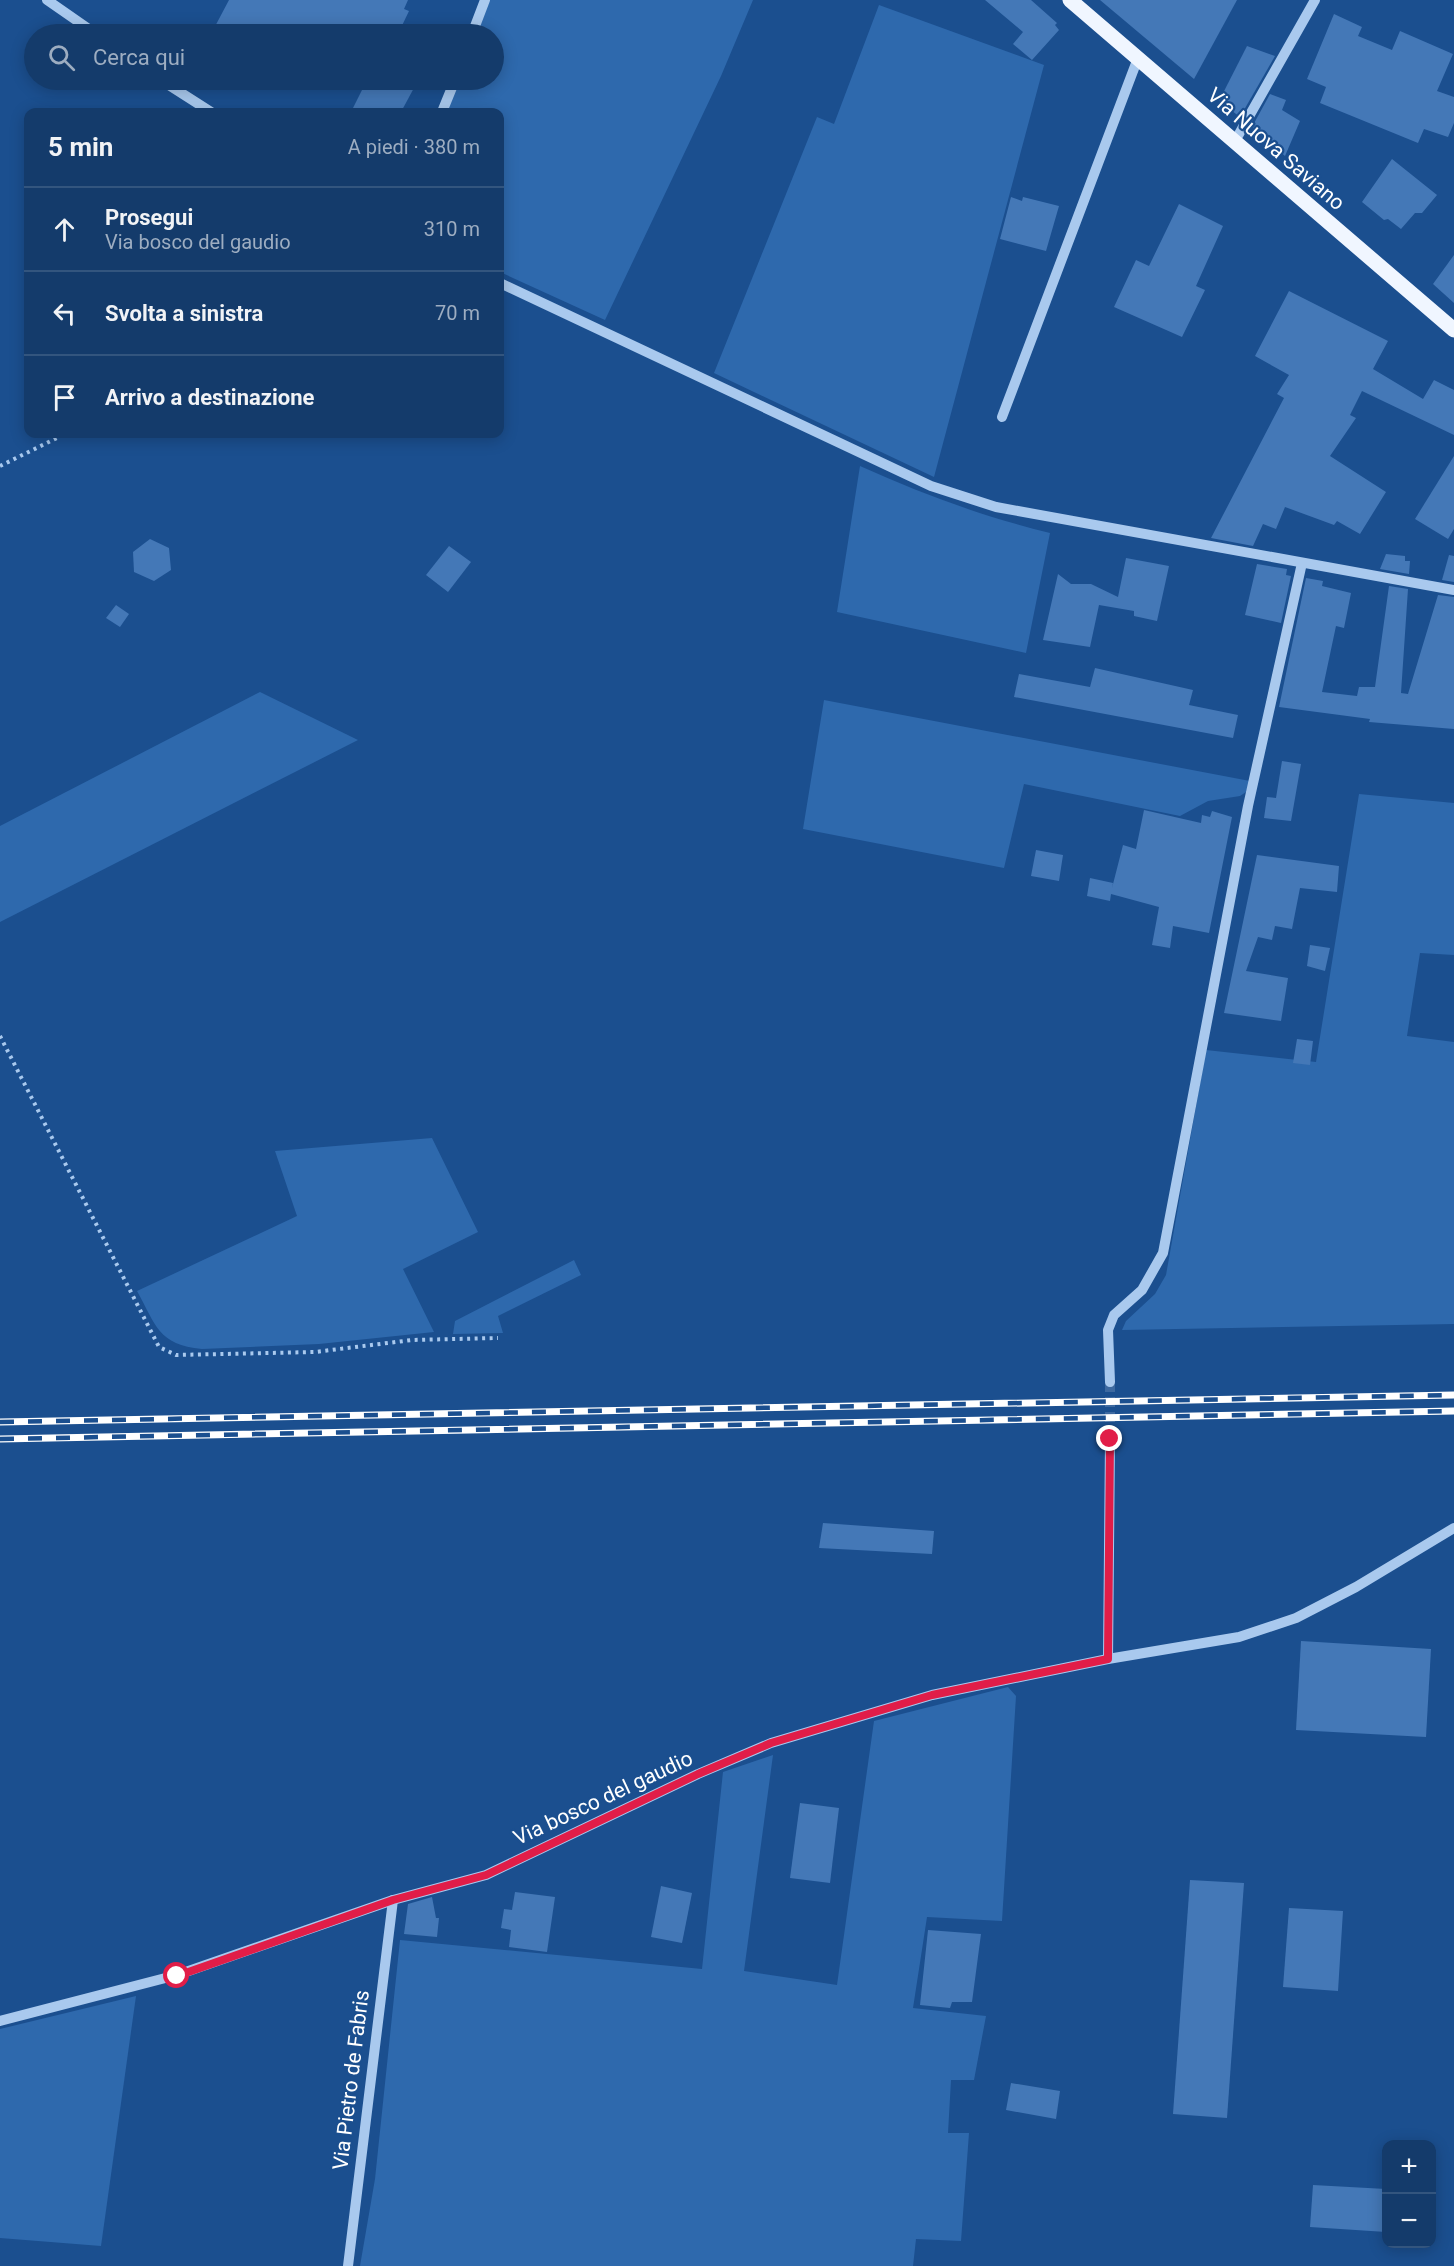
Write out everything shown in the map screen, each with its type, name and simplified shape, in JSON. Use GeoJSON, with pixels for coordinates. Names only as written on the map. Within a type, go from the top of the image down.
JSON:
{"type":"FeatureCollection","features":[{"type":"Feature","properties":{"kind":"main road","name":"Via Nuova Saviano"},"geometry":{"type":"LineString","coordinates":[[1070,0],[1454,330]]}},
{"type":"Feature","properties":{"kind":"street"},"geometry":{"type":"LineString","coordinates":[[47,0],[82,24]]}},
{"type":"Feature","properties":{"kind":"street"},"geometry":{"type":"LineString","coordinates":[[476,24],[485,0]]}},
{"type":"Feature","properties":{"kind":"street"},"geometry":{"type":"LineString","coordinates":[[1235,141],[1315,0]]}},
{"type":"Feature","properties":{"kind":"street"},"geometry":{"type":"LineString","coordinates":[[1002,417],[1138,58]]}},
{"type":"Feature","properties":{"kind":"street"},"geometry":{"type":"LineString","coordinates":[[177,90],[205,108]]}},
{"type":"Feature","properties":{"kind":"street"},"geometry":{"type":"LineString","coordinates":[[444,108],[451,90]]}},
{"type":"Feature","properties":{"kind":"street"},"geometry":{"type":"LineString","coordinates":[[504,285],[931,486],[996,507],[1454,590]]}},
{"type":"Feature","properties":{"kind":"street"},"geometry":{"type":"LineString","coordinates":[[1110,1382],[1108,1330],[1114,1315],[1142,1290],[1163,1253],[1248,806],[1302,563]]}},
{"type":"Feature","properties":{"kind":"street"},"geometry":{"type":"LineString","coordinates":[[1108,1659],[1110,1439]]}},
{"type":"Feature","properties":{"kind":"street","name":"Via bosco del gaudio"},"geometry":{"type":"LineString","coordinates":[[0,2021],[177,1976],[393,1900],[486,1875],[698,1774],[771,1743],[932,1695],[1108,1659],[1239,1636],[1296,1618],[1356,1587],[1454,1528]]}},
{"type":"Feature","properties":{"kind":"street","name":"Via Pietro de Fabris"},"geometry":{"type":"LineString","coordinates":[[348,2266],[393,1900]]}},
{"type":"Feature","properties":{"kind":"path"},"geometry":{"type":"LineString","coordinates":[[0,466],[57,438]]}},
{"type":"Feature","properties":{"kind":"path"},"geometry":{"type":"LineString","coordinates":[[0,1036],[159,1347],[176,1355],[315,1352],[412,1340],[498,1338]]}},
{"type":"Feature","properties":{"kind":"shaded area"},"geometry":{"type":"Polygon","coordinates":[[[490,0],[753,0],[721,76],[605,320],[504,274],[504,108],[448,108],[455,90],[504,90],[504,24],[481,24],[490,0]]]}},
{"type":"Feature","properties":{"kind":"shaded area"},"geometry":{"type":"Polygon","coordinates":[[[879,5],[1044,65],[934,477],[714,373],[817,117],[834,124],[879,5]]]}},
{"type":"Feature","properties":{"kind":"shaded area"},"geometry":{"type":"Polygon","coordinates":[[[860,466],[954,504],[1050,533],[1026,653],[837,612],[860,466]]]}},
{"type":"Feature","properties":{"kind":"shaded area"},"geometry":{"type":"Polygon","coordinates":[[[260,692],[358,740],[0,922],[0,826],[260,692]]]}},
{"type":"Feature","properties":{"kind":"shaded area"},"geometry":{"type":"Polygon","coordinates":[[[824,700],[1250,781],[1246,792],[1240,796],[1208,801],[1180,816],[1024,784],[1004,868],[803,829],[824,700]]]}},
{"type":"Feature","properties":{"kind":"shaded area"},"geometry":{"type":"Polygon","coordinates":[[[1359,794],[1454,803],[1454,955],[1420,953],[1407,1036],[1454,1042],[1454,1324],[1122,1330],[1126,1321],[1155,1294],[1166,1275],[1206,1050],[1316,1062],[1359,794]]]}},
{"type":"Feature","properties":{"kind":"shaded area"},"geometry":{"type":"Polygon","coordinates":[[[432,1138],[478,1232],[403,1269],[434,1332],[319,1344],[202,1349],[176,1343],[167,1338],[154,1323],[137,1291],[297,1216],[275,1151],[432,1138]]]}},
{"type":"Feature","properties":{"kind":"shaded area"},"geometry":{"type":"Polygon","coordinates":[[[574,1260],[581,1275],[498,1316],[503,1333],[453,1334],[455,1321],[574,1260]]]}},
{"type":"Feature","properties":{"kind":"shaded area"},"geometry":{"type":"Polygon","coordinates":[[[1008,1687],[1016,1696],[1002,1921],[927,1917],[913,2008],[986,2016],[974,2080],[951,2080],[948,2133],[969,2133],[961,2241],[916,2239],[913,2266],[360,2266],[375,2179],[400,1940],[702,1969],[723,1772],[773,1755],[744,1971],[837,1985],[874,1721],[1008,1687]]]}},
{"type":"Feature","properties":{"kind":"shaded area"},"geometry":{"type":"Polygon","coordinates":[[[136,1996],[101,2246],[0,2238],[0,2029],[136,1996]]]}},
{"type":"Feature","properties":{"kind":"building"},"geometry":{"type":"Polygon","coordinates":[[[229,0],[408,0],[404,9],[409,11],[403,24],[216,24],[229,0]]]}},
{"type":"Feature","properties":{"kind":"building"},"geometry":{"type":"Polygon","coordinates":[[[985,0],[1031,0],[1057,23],[1055,25],[1059,30],[1032,60],[1013,44],[1023,32],[985,0]]]}},
{"type":"Feature","properties":{"kind":"building"},"geometry":{"type":"Polygon","coordinates":[[[1100,0],[1237,0],[1194,79],[1100,0]]]}},
{"type":"Feature","properties":{"kind":"building"},"geometry":{"type":"Polygon","coordinates":[[[1334,14],[1362,27],[1358,36],[1392,50],[1400,31],[1453,54],[1437,91],[1454,97],[1454,123],[1448,137],[1424,129],[1418,143],[1320,103],[1326,87],[1307,79],[1334,14]]]}},
{"type":"Feature","properties":{"kind":"building"},"geometry":{"type":"Polygon","coordinates":[[[1247,46],[1275,56],[1240,117],[1219,101],[1247,46]]]}},
{"type":"Feature","properties":{"kind":"building"},"geometry":{"type":"Polygon","coordinates":[[[362,90],[413,90],[403,108],[353,108],[362,90]]]}},
{"type":"Feature","properties":{"kind":"building"},"geometry":{"type":"Polygon","coordinates":[[[1270,94],[1286,100],[1282,110],[1300,121],[1285,156],[1252,127],[1270,94]]]}},
{"type":"Feature","properties":{"kind":"building"},"geometry":{"type":"Polygon","coordinates":[[[1392,159],[1437,195],[1422,213],[1415,213],[1401,229],[1388,219],[1384,220],[1362,202],[1392,159]]]}},
{"type":"Feature","properties":{"kind":"building"},"geometry":{"type":"Polygon","coordinates":[[[1011,197],[1022,201],[1023,197],[1059,206],[1046,251],[1000,239],[1011,197]]]}},
{"type":"Feature","properties":{"kind":"building"},"geometry":{"type":"Polygon","coordinates":[[[1179,204],[1223,226],[1196,286],[1205,290],[1182,337],[1114,307],[1136,260],[1149,266],[1179,204]]]}},
{"type":"Feature","properties":{"kind":"building"},"geometry":{"type":"Polygon","coordinates":[[[1454,255],[1454,303],[1433,284],[1454,255]]]}},
{"type":"Feature","properties":{"kind":"building"},"geometry":{"type":"Polygon","coordinates":[[[1289,291],[1388,341],[1373,369],[1423,399],[1434,380],[1454,390],[1454,435],[1362,391],[1350,415],[1356,418],[1330,456],[1386,492],[1360,534],[1337,521],[1334,525],[1285,507],[1276,529],[1263,524],[1253,546],[1211,538],[1284,398],[1277,394],[1289,375],[1255,356],[1289,291]]]}},
{"type":"Feature","properties":{"kind":"building"},"geometry":{"type":"Polygon","coordinates":[[[1454,456],[1454,529],[1448,539],[1415,519],[1454,456]]]}},
{"type":"Feature","properties":{"kind":"building"},"geometry":{"type":"Polygon","coordinates":[[[150,539],[169,548],[171,570],[154,581],[134,572],[133,552],[150,539]]]}},
{"type":"Feature","properties":{"kind":"building"},"geometry":{"type":"Polygon","coordinates":[[[449,546],[471,562],[448,592],[426,575],[449,546]]]}},
{"type":"Feature","properties":{"kind":"building"},"geometry":{"type":"Polygon","coordinates":[[[1386,554],[1405,556],[1405,561],[1410,561],[1409,574],[1380,569],[1386,554]]]}},
{"type":"Feature","properties":{"kind":"building"},"geometry":{"type":"Polygon","coordinates":[[[1449,555],[1454,556],[1454,582],[1442,580],[1449,555]]]}},
{"type":"Feature","properties":{"kind":"building"},"geometry":{"type":"Polygon","coordinates":[[[1126,558],[1169,566],[1157,621],[1134,616],[1134,611],[1099,605],[1090,647],[1043,640],[1058,574],[1071,584],[1091,584],[1118,597],[1126,558]]]}},
{"type":"Feature","properties":{"kind":"building"},"geometry":{"type":"Polygon","coordinates":[[[1257,564],[1287,569],[1286,575],[1291,576],[1281,623],[1245,615],[1257,564]]]}},
{"type":"Feature","properties":{"kind":"building"},"geometry":{"type":"Polygon","coordinates":[[[1306,578],[1323,581],[1322,586],[1351,593],[1344,628],[1336,626],[1322,692],[1357,696],[1359,687],[1375,687],[1389,586],[1408,589],[1401,693],[1408,694],[1438,595],[1454,597],[1454,729],[1369,722],[1370,719],[1279,707],[1306,578]]]}},
{"type":"Feature","properties":{"kind":"building"},"geometry":{"type":"Polygon","coordinates":[[[116,605],[129,614],[120,627],[106,618],[116,605]]]}},
{"type":"Feature","properties":{"kind":"building"},"geometry":{"type":"Polygon","coordinates":[[[1095,668],[1193,690],[1189,705],[1238,715],[1233,738],[1014,697],[1019,674],[1090,687],[1095,668]]]}},
{"type":"Feature","properties":{"kind":"building"},"geometry":{"type":"Polygon","coordinates":[[[1282,761],[1301,764],[1291,821],[1264,818],[1267,797],[1276,798],[1282,761]]]}},
{"type":"Feature","properties":{"kind":"building"},"geometry":{"type":"Polygon","coordinates":[[[1144,810],[1201,823],[1202,815],[1210,817],[1212,811],[1232,817],[1209,933],[1173,926],[1170,948],[1152,945],[1159,907],[1111,894],[1110,901],[1087,896],[1090,878],[1113,883],[1112,888],[1123,845],[1136,849],[1144,810]]]}},
{"type":"Feature","properties":{"kind":"building"},"geometry":{"type":"Polygon","coordinates":[[[1036,850],[1063,855],[1059,881],[1031,876],[1036,850]]]}},
{"type":"Feature","properties":{"kind":"building"},"geometry":{"type":"Polygon","coordinates":[[[1257,855],[1339,866],[1337,892],[1300,888],[1292,929],[1275,926],[1272,940],[1258,937],[1246,971],[1288,978],[1281,1021],[1224,1013],[1257,855]]]}},
{"type":"Feature","properties":{"kind":"building"},"geometry":{"type":"Polygon","coordinates":[[[1310,945],[1330,948],[1325,971],[1307,966],[1310,945]]]}},
{"type":"Feature","properties":{"kind":"building"},"geometry":{"type":"Polygon","coordinates":[[[1297,1039],[1313,1041],[1310,1065],[1293,1063],[1297,1039]]]}},
{"type":"Feature","properties":{"kind":"building"},"geometry":{"type":"Polygon","coordinates":[[[823,1523],[934,1531],[932,1554],[819,1548],[823,1523]]]}},
{"type":"Feature","properties":{"kind":"building"},"geometry":{"type":"Polygon","coordinates":[[[1301,1641],[1431,1649],[1426,1737],[1296,1730],[1301,1641]]]}},
{"type":"Feature","properties":{"kind":"building"},"geometry":{"type":"Polygon","coordinates":[[[800,1803],[839,1808],[830,1883],[790,1878],[800,1803]]]}},
{"type":"Feature","properties":{"kind":"building"},"geometry":{"type":"Polygon","coordinates":[[[1190,1880],[1244,1883],[1227,2118],[1173,2114],[1190,1880]]]}},
{"type":"Feature","properties":{"kind":"building"},"geometry":{"type":"Polygon","coordinates":[[[661,1886],[692,1893],[682,1943],[651,1937],[661,1886]]]}},
{"type":"Feature","properties":{"kind":"building"},"geometry":{"type":"Polygon","coordinates":[[[515,1892],[555,1897],[547,1952],[509,1947],[511,1930],[501,1928],[504,1909],[512,1910],[515,1892]]]}},
{"type":"Feature","properties":{"kind":"building"},"geometry":{"type":"Polygon","coordinates":[[[432,1897],[436,1918],[439,1918],[437,1937],[404,1934],[408,1904],[432,1897]]]}},
{"type":"Feature","properties":{"kind":"building"},"geometry":{"type":"Polygon","coordinates":[[[1289,1908],[1343,1911],[1338,1991],[1283,1987],[1289,1908]]]}},
{"type":"Feature","properties":{"kind":"building"},"geometry":{"type":"Polygon","coordinates":[[[928,1930],[981,1934],[972,2002],[952,2002],[950,2008],[920,2005],[928,1930]]]}},
{"type":"Feature","properties":{"kind":"building"},"geometry":{"type":"Polygon","coordinates":[[[1011,2083],[1060,2091],[1056,2119],[1006,2110],[1011,2083]]]}},
{"type":"Feature","properties":{"kind":"building"},"geometry":{"type":"Polygon","coordinates":[[[1313,2185],[1382,2189],[1382,2232],[1310,2227],[1313,2185]]]}},
{"type":"Feature","properties":{"kind":"tunnel"},"geometry":{"type":"LineString","coordinates":[[1110,1382],[1110,1439]]}},
{"type":"Feature","properties":{"kind":"railway"},"geometry":{"type":"LineString","coordinates":[[0,1422],[1454,1395]]}},
{"type":"Feature","properties":{"kind":"railway"},"geometry":{"type":"LineString","coordinates":[[0,1439],[1454,1411]]}},
{"type":"Feature","properties":{"kind":"route"},"geometry":{"type":"LineString","coordinates":[[177,1976],[393,1900],[486,1875],[634,1807],[698,1774],[771,1743],[932,1695],[1108,1659],[1110,1439]]}}]}
